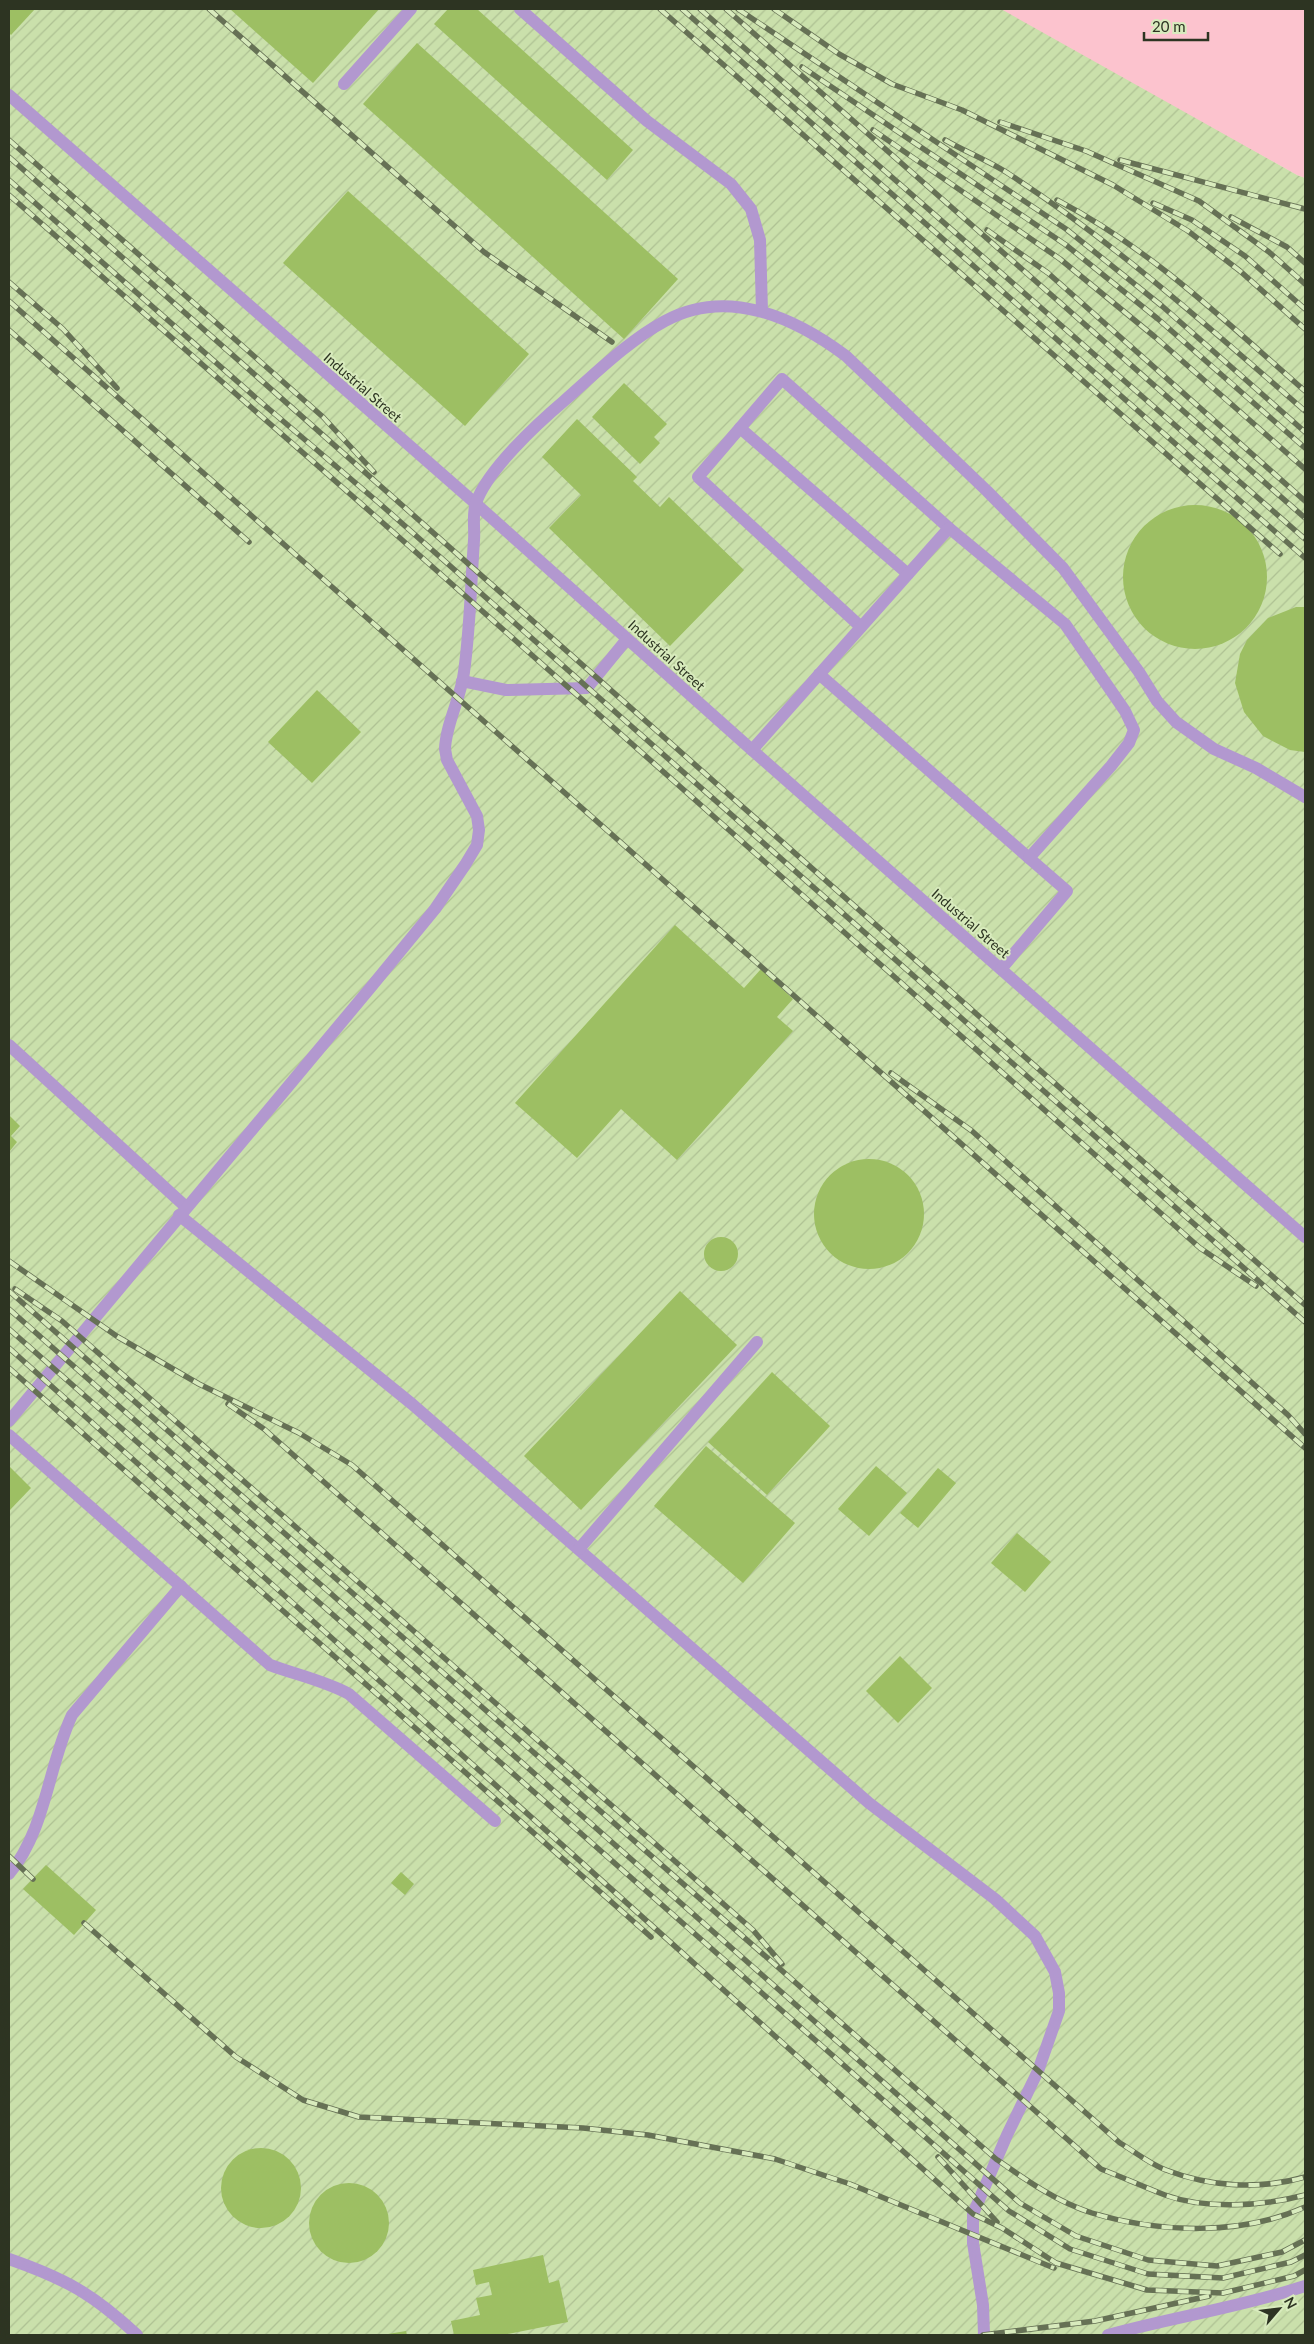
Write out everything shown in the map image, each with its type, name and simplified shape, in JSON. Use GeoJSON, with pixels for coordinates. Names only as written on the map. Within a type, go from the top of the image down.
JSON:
{"type":"FeatureCollection","features":[{"type":"Feature","properties":{"kind":"street"},"geometry":{"type":"LineString","coordinates":[[344,84],[411,9]]}},
{"type":"Feature","properties":{"kind":"street"},"geometry":{"type":"LineString","coordinates":[[520,9],[647,121],[731,184],[751,209],[760,240],[762,310]]}},
{"type":"Feature","properties":{"kind":"street","name":"Industrial Street"},"geometry":{"type":"LineString","coordinates":[[9,95],[475,503],[752,750],[1305,1237]]}},
{"type":"Feature","properties":{"kind":"street"},"geometry":{"type":"LineString","coordinates":[[9,1421],[435,909],[477,845],[480,830],[477,816],[447,760],[445,749],[462,681],[475,503],[495,470],[537,424],[620,352],[664,321],[689,311],[715,306],[736,306],[762,310],[793,322],[821,337],[846,356],[1063,568],[1139,672],[1157,701],[1176,722],[1214,748],[1256,768],[1305,797]]}},
{"type":"Feature","properties":{"kind":"street"},"geometry":{"type":"LineString","coordinates":[[861,627],[698,477],[782,379],[949,528],[1065,624],[1125,711],[1134,730],[1129,743],[1111,766],[1028,858]]}},
{"type":"Feature","properties":{"kind":"street"},"geometry":{"type":"LineString","coordinates":[[740,428],[908,574]]}},
{"type":"Feature","properties":{"kind":"street"},"geometry":{"type":"LineString","coordinates":[[752,750],[949,528]]}},
{"type":"Feature","properties":{"kind":"street"},"geometry":{"type":"LineString","coordinates":[[462,681],[506,690],[587,688],[627,639]]}},
{"type":"Feature","properties":{"kind":"street"},"geometry":{"type":"LineString","coordinates":[[819,674],[1067,891],[1001,969]]}},
{"type":"Feature","properties":{"kind":"street"},"geometry":{"type":"LineString","coordinates":[[9,1045],[183,1211],[412,1404],[869,1803],[995,1899],[1028,1928],[1055,1972],[1059,1993],[1059,2011],[1049,2043],[973,2214],[973,2243],[983,2304],[984,2335]]}},
{"type":"Feature","properties":{"kind":"street"},"geometry":{"type":"LineString","coordinates":[[579,1549],[757,1342]]}},
{"type":"Feature","properties":{"kind":"street"},"geometry":{"type":"LineString","coordinates":[[9,1435],[270,1665],[304,1678],[332,1684],[350,1694],[495,1821]]}},
{"type":"Feature","properties":{"kind":"street"},"geometry":{"type":"LineString","coordinates":[[9,1874],[17,1864],[30,1838],[62,1737],[72,1715],[181,1586]]}},
{"type":"Feature","properties":{"kind":"street"},"geometry":{"type":"LineString","coordinates":[[9,2259],[41,2270],[78,2287],[105,2306],[137,2335]]}},
{"type":"Feature","properties":{"kind":"street"},"geometry":{"type":"LineString","coordinates":[[1108,2335],[1161,2320],[1280,2294],[1305,2286]]}},
{"type":"Feature","properties":{"kind":"shaded area"},"geometry":{"type":"Polygon","coordinates":[[[9,9],[1005,9],[1305,178],[1305,2335],[9,2335],[9,9]]]}},
{"type":"Feature","properties":{"kind":"shaded area"},"geometry":{"type":"Polygon","coordinates":[[[1001,9],[1305,9],[1305,178],[1297,175],[1001,9]]]}},
{"type":"Feature","properties":{"kind":"building"},"geometry":{"type":"Polygon","coordinates":[[[9,9],[35,9],[11,35],[9,33],[9,9]]]}},
{"type":"Feature","properties":{"kind":"building"},"geometry":{"type":"Polygon","coordinates":[[[230,9],[379,9],[313,83],[230,9]]]}},
{"type":"Feature","properties":{"kind":"building"},"geometry":{"type":"Polygon","coordinates":[[[448,9],[477,9],[633,150],[607,180],[434,24],[448,9]]]}},
{"type":"Feature","properties":{"kind":"building"},"geometry":{"type":"Polygon","coordinates":[[[417,43],[678,279],[624,339],[363,104],[417,43]]]}},
{"type":"Feature","properties":{"kind":"building"},"geometry":{"type":"Polygon","coordinates":[[[348,191],[529,354],[465,426],[283,263],[348,191]]]}},
{"type":"Feature","properties":{"kind":"building"},"geometry":{"type":"Polygon","coordinates":[[[624,383],[667,424],[654,437],[660,443],[640,464],[592,417],[624,383]]]}},
{"type":"Feature","properties":{"kind":"building"},"geometry":{"type":"Polygon","coordinates":[[[577,419],[637,477],[633,481],[660,507],[669,497],[744,570],[670,646],[549,528],[581,495],[542,457],[577,419]]]}},
{"type":"Feature","properties":{"kind":"building"},"geometry":{"type":"Polygon","coordinates":[[[1195,505],[1223,510],[1246,526],[1262,549],[1267,577],[1262,605],[1246,628],[1223,644],[1195,649],[1167,644],[1144,628],[1128,605],[1123,577],[1128,549],[1144,526],[1167,510],[1195,505]]]}},
{"type":"Feature","properties":{"kind":"building"},"geometry":{"type":"Polygon","coordinates":[[[1296,607],[1305,607],[1305,752],[1290,750],[1263,736],[1244,712],[1235,683],[1240,654],[1247,640],[1268,618],[1296,607]]]}},
{"type":"Feature","properties":{"kind":"building"},"geometry":{"type":"Polygon","coordinates":[[[317,690],[361,732],[312,783],[268,742],[317,690]]]}},
{"type":"Feature","properties":{"kind":"building"},"geometry":{"type":"Polygon","coordinates":[[[675,925],[744,988],[761,969],[793,999],[777,1017],[793,1031],[677,1160],[621,1109],[577,1158],[515,1103],[675,925]]]}},
{"type":"Feature","properties":{"kind":"building"},"geometry":{"type":"Polygon","coordinates":[[[9,1115],[20,1126],[11,1136],[17,1142],[9,1152],[9,1115]]]}},
{"type":"Feature","properties":{"kind":"building"},"geometry":{"type":"Polygon","coordinates":[[[869,1159],[890,1163],[908,1175],[920,1193],[924,1214],[920,1235],[908,1253],[890,1265],[869,1269],[848,1265],[830,1253],[818,1235],[814,1214],[818,1193],[830,1175],[848,1163],[869,1159]]]}},
{"type":"Feature","properties":{"kind":"building"},"geometry":{"type":"Polygon","coordinates":[[[721,1237],[733,1242],[738,1254],[733,1266],[721,1271],[709,1266],[704,1254],[709,1242],[721,1237]]]}},
{"type":"Feature","properties":{"kind":"building"},"geometry":{"type":"Polygon","coordinates":[[[680,1291],[737,1345],[581,1510],[524,1456],[680,1291]]]}},
{"type":"Feature","properties":{"kind":"building"},"geometry":{"type":"Polygon","coordinates":[[[772,1372],[830,1426],[767,1495],[708,1442],[772,1372]]]}},
{"type":"Feature","properties":{"kind":"building"},"geometry":{"type":"Polygon","coordinates":[[[706,1446],[795,1523],[743,1583],[654,1506],[706,1446]]]}},
{"type":"Feature","properties":{"kind":"building"},"geometry":{"type":"Polygon","coordinates":[[[9,1466],[31,1488],[9,1511],[9,1466]]]}},
{"type":"Feature","properties":{"kind":"building"},"geometry":{"type":"Polygon","coordinates":[[[876,1466],[907,1493],[869,1536],[838,1509],[876,1466]]]}},
{"type":"Feature","properties":{"kind":"building"},"geometry":{"type":"Polygon","coordinates":[[[938,1468],[956,1483],[918,1528],[900,1513],[938,1468]]]}},
{"type":"Feature","properties":{"kind":"building"},"geometry":{"type":"Polygon","coordinates":[[[1017,1533],[1051,1562],[1025,1592],[991,1563],[1017,1533]]]}},
{"type":"Feature","properties":{"kind":"building"},"geometry":{"type":"Polygon","coordinates":[[[900,1656],[932,1688],[898,1723],[866,1691],[900,1656]]]}},
{"type":"Feature","properties":{"kind":"building"},"geometry":{"type":"Polygon","coordinates":[[[46,1865],[96,1910],[74,1935],[23,1889],[46,1865]]]}},
{"type":"Feature","properties":{"kind":"building"},"geometry":{"type":"Polygon","coordinates":[[[401,1872],[414,1884],[405,1895],[391,1883],[401,1872]]]}},
{"type":"Feature","properties":{"kind":"building"},"geometry":{"type":"Polygon","coordinates":[[[261,2148],[276,2151],[289,2160],[298,2173],[301,2188],[298,2203],[289,2216],[276,2225],[261,2228],[246,2225],[233,2216],[224,2203],[221,2188],[224,2173],[233,2160],[246,2151],[261,2148]]]}},
{"type":"Feature","properties":{"kind":"building"},"geometry":{"type":"Polygon","coordinates":[[[349,2183],[364,2186],[377,2195],[386,2208],[389,2223],[386,2238],[377,2251],[364,2260],[349,2263],[334,2260],[321,2251],[312,2238],[309,2223],[312,2208],[321,2195],[334,2186],[349,2183]]]}},
{"type":"Feature","properties":{"kind":"building"},"geometry":{"type":"Polygon","coordinates":[[[543,2255],[549,2283],[559,2280],[568,2322],[503,2335],[454,2335],[451,2321],[480,2315],[476,2298],[492,2295],[489,2282],[476,2285],[473,2270],[543,2255]]]}},
{"type":"Feature","properties":{"kind":"building"},"geometry":{"type":"Polygon","coordinates":[[[406,2331],[407,2335],[388,2335],[388,2334],[406,2331]]]}},
{"type":"Feature","properties":{"kind":"railway"},"geometry":{"type":"LineString","coordinates":[[209,9],[484,252],[612,342]]}},
{"type":"Feature","properties":{"kind":"railway"},"geometry":{"type":"LineString","coordinates":[[660,9],[1280,554]]}},
{"type":"Feature","properties":{"kind":"railway"},"geometry":{"type":"LineString","coordinates":[[682,9],[1305,558]]}},
{"type":"Feature","properties":{"kind":"railway"},"geometry":{"type":"LineString","coordinates":[[700,9],[1305,539]]}},
{"type":"Feature","properties":{"kind":"railway"},"geometry":{"type":"LineString","coordinates":[[726,9],[1305,518]]}},
{"type":"Feature","properties":{"kind":"railway"},"geometry":{"type":"LineString","coordinates":[[738,9],[1066,229],[1162,306],[1305,432]]}},
{"type":"Feature","properties":{"kind":"railway"},"geometry":{"type":"LineString","coordinates":[[774,9],[839,54],[892,84],[962,110],[1113,185],[1188,231],[1240,271],[1305,329]]}},
{"type":"Feature","properties":{"kind":"railway"},"geometry":{"type":"LineString","coordinates":[[802,67],[1066,245],[1158,319],[1305,448]]}},
{"type":"Feature","properties":{"kind":"railway"},"geometry":{"type":"LineString","coordinates":[[1000,122],[1086,151],[1199,201],[1269,252],[1305,284]]}},
{"type":"Feature","properties":{"kind":"railway"},"geometry":{"type":"LineString","coordinates":[[873,130],[1060,259],[1155,337],[1305,469]]}},
{"type":"Feature","properties":{"kind":"railway"},"geometry":{"type":"LineString","coordinates":[[9,140],[323,417],[374,472]]}},
{"type":"Feature","properties":{"kind":"railway"},"geometry":{"type":"LineString","coordinates":[[945,140],[1009,174],[1087,228],[1161,287],[1305,411]]}},
{"type":"Feature","properties":{"kind":"railway"},"geometry":{"type":"LineString","coordinates":[[9,157],[1305,1305]]}},
{"type":"Feature","properties":{"kind":"railway"},"geometry":{"type":"LineString","coordinates":[[1120,160],[1305,209]]}},
{"type":"Feature","properties":{"kind":"railway"},"geometry":{"type":"LineString","coordinates":[[9,180],[256,398],[379,503],[1305,1322]]}},
{"type":"Feature","properties":{"kind":"railway"},"geometry":{"type":"LineString","coordinates":[[9,195],[374,515],[1200,1248],[1256,1286]]}},
{"type":"Feature","properties":{"kind":"railway"},"geometry":{"type":"LineString","coordinates":[[1057,200],[1091,219],[1156,264],[1217,313],[1305,391]]}},
{"type":"Feature","properties":{"kind":"railway"},"geometry":{"type":"LineString","coordinates":[[1153,203],[1192,220],[1245,256],[1305,309]]}},
{"type":"Feature","properties":{"kind":"railway"},"geometry":{"type":"LineString","coordinates":[[1231,217],[1287,247],[1305,263]]}},
{"type":"Feature","properties":{"kind":"railway"},"geometry":{"type":"LineString","coordinates":[[987,230],[1048,273],[1305,501]]}},
{"type":"Feature","properties":{"kind":"railway"},"geometry":{"type":"LineString","coordinates":[[9,282],[63,329],[117,388]]}},
{"type":"Feature","properties":{"kind":"railway"},"geometry":{"type":"LineString","coordinates":[[9,301],[1305,1448]]}},
{"type":"Feature","properties":{"kind":"railway"},"geometry":{"type":"LineString","coordinates":[[9,330],[249,542]]}},
{"type":"Feature","properties":{"kind":"railway"},"geometry":{"type":"LineString","coordinates":[[891,1073],[972,1131],[1288,1415],[1305,1434]]}},
{"type":"Feature","properties":{"kind":"railway"},"geometry":{"type":"LineString","coordinates":[[9,1261],[118,1337],[199,1384],[299,1433],[352,1465],[1120,2143],[1160,2167],[1200,2180],[1235,2185],[1253,2185],[1270,2184],[1305,2177]]}},
{"type":"Feature","properties":{"kind":"railway"},"geometry":{"type":"LineString","coordinates":[[15,1289],[62,1321],[753,1930],[782,1964]]}},
{"type":"Feature","properties":{"kind":"railway"},"geometry":{"type":"LineString","coordinates":[[9,1291],[996,2159],[1066,2203],[1092,2213],[1145,2225],[1172,2228],[1227,2227],[1254,2223],[1305,2207]]}},
{"type":"Feature","properties":{"kind":"railway"},"geometry":{"type":"LineString","coordinates":[[9,1309],[1020,2203],[1076,2236],[1148,2260],[1217,2266],[1282,2252],[1305,2240]]}},
{"type":"Feature","properties":{"kind":"railway"},"geometry":{"type":"LineString","coordinates":[[9,1329],[1009,2211],[1070,2249],[1148,2274],[1223,2278],[1291,2262],[1305,2255]]}},
{"type":"Feature","properties":{"kind":"railway"},"geometry":{"type":"LineString","coordinates":[[9,1348],[973,2214],[1002,2228],[1056,2263],[1147,2290],[1223,2293],[1294,2276],[1305,2270]]}},
{"type":"Feature","properties":{"kind":"railway"},"geometry":{"type":"LineString","coordinates":[[9,1368],[651,1937]]}},
{"type":"Feature","properties":{"kind":"railway"},"geometry":{"type":"LineString","coordinates":[[228,1404],[264,1429],[1101,2169],[1165,2195],[1199,2203],[1253,2204],[1305,2195]]}},
{"type":"Feature","properties":{"kind":"railway"},"geometry":{"type":"LineString","coordinates":[[9,1856],[33,1879]]}},
{"type":"Feature","properties":{"kind":"railway"},"geometry":{"type":"LineString","coordinates":[[84,1923],[236,2057],[303,2100],[359,2117],[583,2128],[648,2135],[775,2159],[850,2184],[1054,2268]]}},
{"type":"Feature","properties":{"kind":"railway"},"geometry":{"type":"LineString","coordinates":[[938,2157],[997,2222]]}},
{"type":"Feature","properties":{"kind":"railway"},"geometry":{"type":"LineString","coordinates":[[983,2335],[1095,2321],[1209,2296]]}}]}
